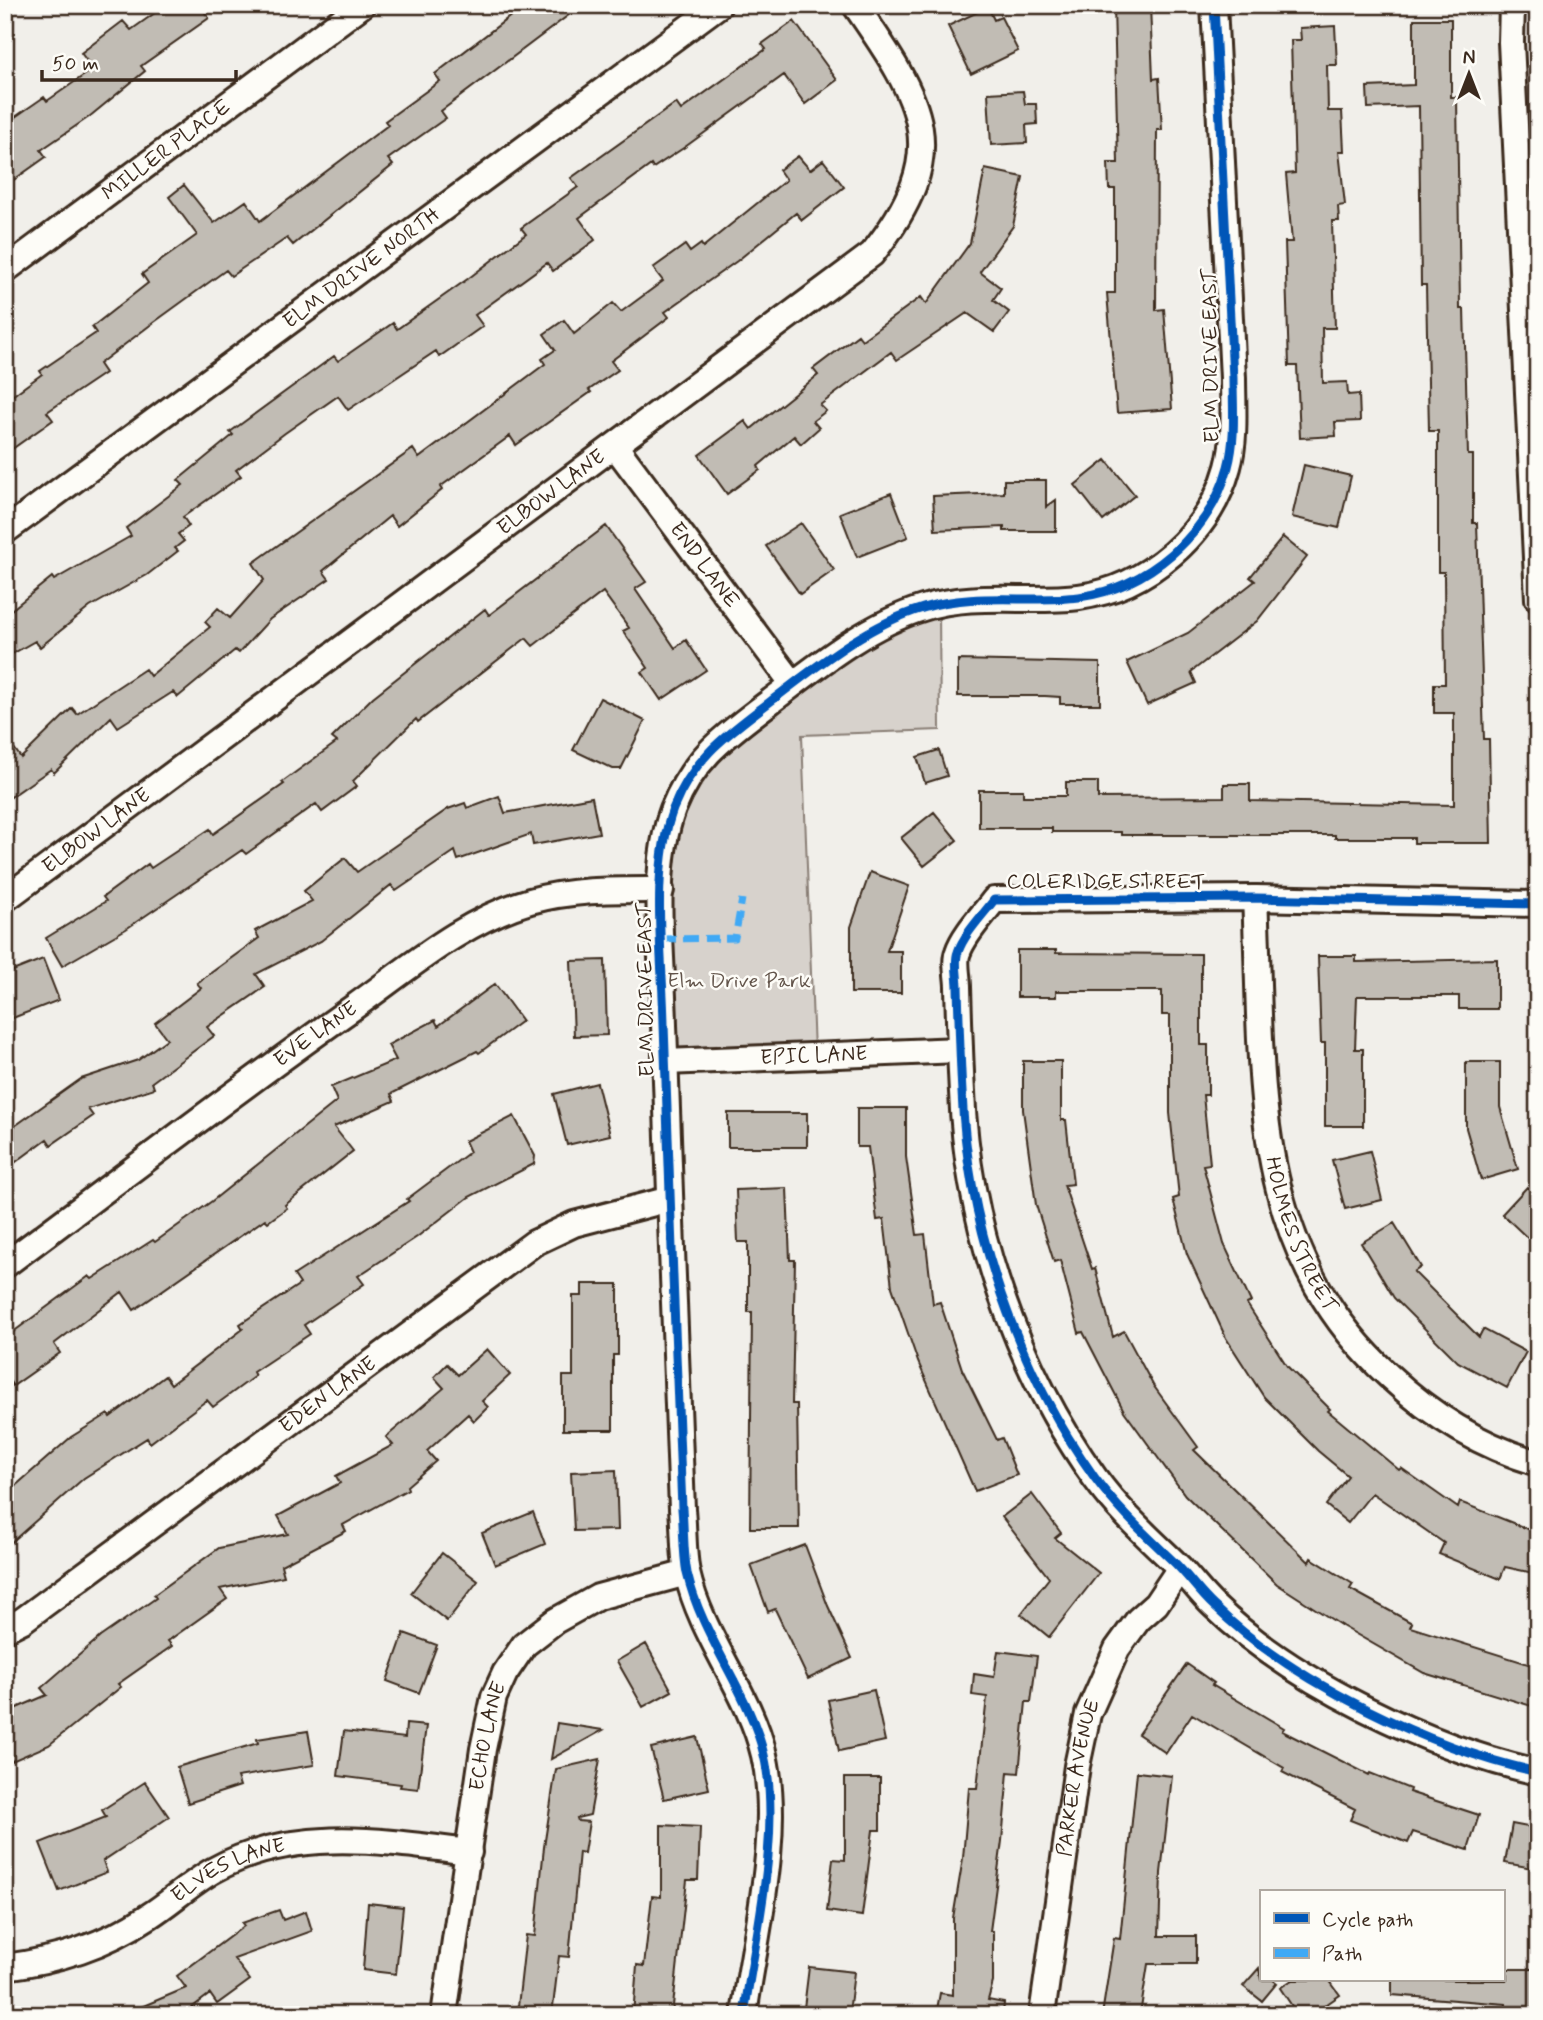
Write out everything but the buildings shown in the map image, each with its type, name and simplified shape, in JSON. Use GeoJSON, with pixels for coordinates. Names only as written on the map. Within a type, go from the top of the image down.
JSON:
{"type":"FeatureCollection","features":[{"type":"Feature","properties":{"kind":"street","name":"MILLER PLACE"},"geometry":{"type":"LineString","coordinates":[[5,270],[362,5]]}},
{"type":"Feature","properties":{"kind":"street","name":"ELM DRIVE NORTH"},"geometry":{"type":"LineString","coordinates":[[5,531],[719,5]]}},
{"type":"Feature","properties":{"kind":"street","name":"ELBOW LANE"},"geometry":{"type":"LineString","coordinates":[[5,899],[872,254],[898,221],[912,194],[920,166],[920,124],[914,100],[884,47],[855,5]]}},
{"type":"Feature","properties":{"kind":"street","name":"ELM DRIVE EAST"},"geometry":{"type":"LineString","coordinates":[[744,2015],[769,1843],[764,1757],[755,1724],[706,1625],[687,1573],[670,1199],[661,890],[664,843],[673,810],[687,782],[710,747],[793,684],[879,625],[926,607],[1006,597],[1077,597],[1105,591],[1140,577],[1160,564],[1194,532],[1217,495],[1228,468],[1233,439],[1233,378],[1214,5]]}},
{"type":"Feature","properties":{"kind":"street"},"geometry":{"type":"LineString","coordinates":[[1512,5],[1511,42],[1538,599]]}},
{"type":"Feature","properties":{"kind":"street","name":"END LANE"},"geometry":{"type":"LineString","coordinates":[[615,446],[793,684]]}},
{"type":"Feature","properties":{"kind":"street","name":"EVE LANE"},"geometry":{"type":"LineString","coordinates":[[5,1265],[309,1039],[461,933],[490,917],[530,901],[590,890],[661,890]]}},
{"type":"Feature","properties":{"kind":"street","name":"COLERIDGE STREET"},"geometry":{"type":"LineString","coordinates":[[1538,904],[1255,898],[994,900],[957,953],[963,1116],[976,1203],[994,1270],[1028,1357],[1054,1410],[1094,1477],[1118,1507],[1180,1568],[1215,1608],[1295,1670],[1390,1721],[1446,1745],[1503,1764],[1538,1772]]}},
{"type":"Feature","properties":{"kind":"street","name":"HOLMES STREET"},"geometry":{"type":"LineString","coordinates":[[1255,898],[1268,1144],[1284,1215],[1299,1255],[1348,1334],[1420,1404],[1455,1429],[1504,1454],[1538,1463]]}},
{"type":"Feature","properties":{"kind":"street","name":"EPIC LANE"},"geometry":{"type":"LineString","coordinates":[[666,1062],[960,1050]]}},
{"type":"Feature","properties":{"kind":"street","name":"EDEN LANE"},"geometry":{"type":"LineString","coordinates":[[5,1629],[23,1620],[534,1244],[574,1224],[670,1199]]}},
{"type":"Feature","properties":{"kind":"street","name":"PARKER AVENUE"},"geometry":{"type":"LineString","coordinates":[[1042,2015],[1077,1766],[1088,1714],[1117,1648],[1138,1620],[1156,1604],[1180,1568]]}},
{"type":"Feature","properties":{"kind":"street","name":"ECHO LANE"},"geometry":{"type":"LineString","coordinates":[[444,2015],[494,1697],[524,1645],[555,1620],[598,1597],[687,1573]]}},
{"type":"Feature","properties":{"kind":"street","name":"ELVES LANE"},"geometry":{"type":"LineString","coordinates":[[5,1967],[62,1958],[101,1944],[148,1917],[215,1870],[262,1852],[323,1839],[370,1839],[469,1852]]}},
{"type":"Feature","properties":{"kind":"green space","name":"Elm Drive Park"},"geometry":{"type":"Polygon","coordinates":[[[939,609],[940,730],[802,735],[814,1052],[670,1058],[668,843],[713,751],[879,629],[939,609]]]}},
{"type":"Feature","properties":{"kind":"marked path"},"geometry":{"type":"LineString","coordinates":[[662,939],[735,938],[742,899]]}},
{"type":"Feature","properties":{"kind":"cycle path"},"geometry":{"type":"LineString","coordinates":[[744,2015],[765,1884],[770,1817],[769,1785],[757,1731],[703,1620],[687,1573],[685,1558],[660,916],[666,833],[681,790],[702,760],[740,724],[862,636],[902,615],[942,603],[981,599],[1060,599],[1104,592],[1151,570],[1172,554],[1207,514],[1228,467],[1234,422],[1214,5]]}},
{"type":"Feature","properties":{"kind":"cycle path"},"geometry":{"type":"LineString","coordinates":[[1538,904],[1255,898],[994,900],[965,938],[956,964],[966,1143],[986,1244],[1001,1294],[1042,1391],[1095,1478],[1123,1512],[1214,1606],[1283,1661],[1323,1686],[1409,1729],[1454,1747],[1538,1772]]}}]}
